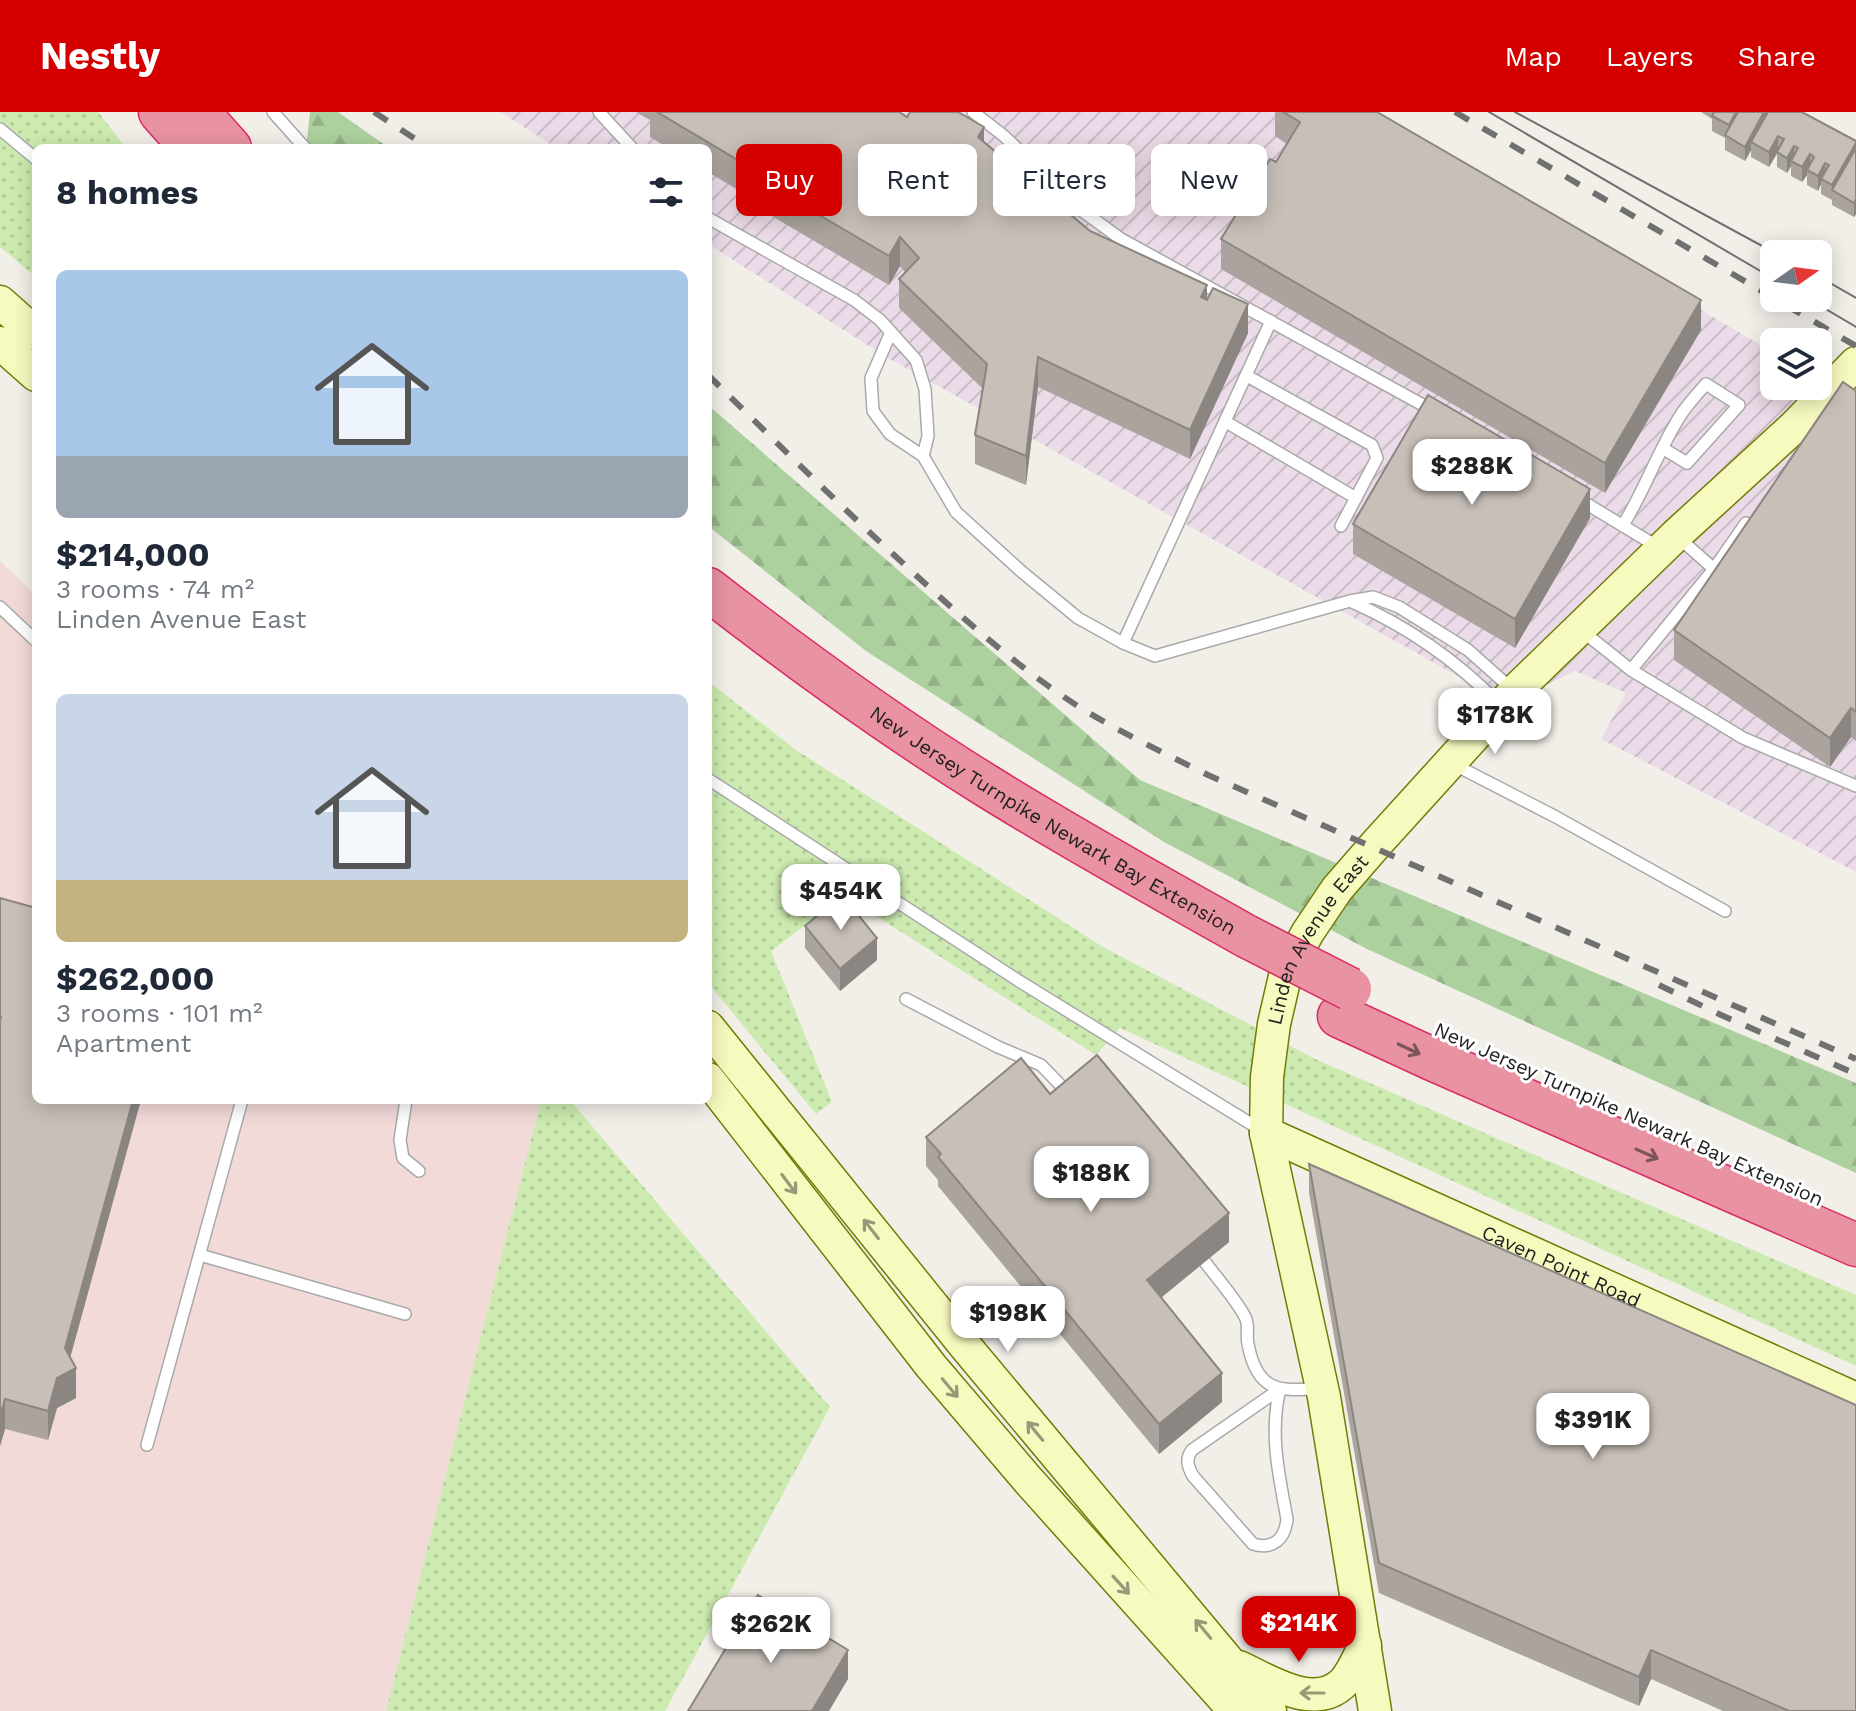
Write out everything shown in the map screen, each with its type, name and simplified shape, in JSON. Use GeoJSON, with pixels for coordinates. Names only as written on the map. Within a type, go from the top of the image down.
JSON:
{"type":"FeatureCollection","features":[{"type":"Feature","properties":{"kind":"highway"},"geometry":{"type":"LineString","coordinates":[[160,112],[188,144]]}},
{"type":"Feature","properties":{"kind":"highway"},"geometry":{"type":"LineString","coordinates":[[198,112],[226,144]]}},
{"type":"Feature","properties":{"kind":"highway","name":"New Jersey Turnpike Newark Bay Extension"},"geometry":{"type":"LineString","coordinates":[[712,592],[878,714],[985,785],[1116,864],[1241,950]]}},
{"type":"Feature","properties":{"kind":"highway","name":"New Jersey Turnpike Newark Bay Extension"},"geometry":{"type":"LineString","coordinates":[[712,626],[871,743],[980,816],[1099,887],[1241,950],[1345,1002],[1432,1059],[1856,1245]]}},
{"type":"Feature","properties":{"kind":"highway","name":"New Jersey Turnpike Newark Bay Extension"},"geometry":{"type":"LineString","coordinates":[[1345,1002],[1479,1049],[1856,1214]]}},
{"type":"Feature","properties":{"kind":"street"},"geometry":{"type":"LineString","coordinates":[[0,302],[32,330]]}},
{"type":"Feature","properties":{"kind":"street"},"geometry":{"type":"LineString","coordinates":[[0,343],[32,371]]}},
{"type":"Feature","properties":{"kind":"street","name":"Linden Avenue East"},"geometry":{"type":"LineString","coordinates":[[1375,1711],[1322,1388],[1266,1133],[1267,1077],[1274,1024],[1286,972],[1337,889],[1509,699],[1669,542],[1795,426],[1856,363]]}},
{"type":"Feature","properties":{"kind":"street"},"geometry":{"type":"LineString","coordinates":[[712,1032],[966,1347],[1270,1711]]}},
{"type":"Feature","properties":{"kind":"street"},"geometry":{"type":"LineString","coordinates":[[712,1084],[931,1366],[1028,1480],[1235,1711]]}},
{"type":"Feature","properties":{"kind":"street","name":"Caven Point Road"},"geometry":{"type":"LineString","coordinates":[[1266,1133],[1856,1399]]}},
{"type":"Feature","properties":{"kind":"street"},"geometry":{"type":"LineString","coordinates":[[1232,1664],[1295,1692],[1331,1692],[1345,1681],[1365,1645]]}},
{"type":"Feature","properties":{"kind":"lane"},"geometry":{"type":"LineString","coordinates":[[273,112],[301,144]]}},
{"type":"Feature","properties":{"kind":"lane"},"geometry":{"type":"LineString","coordinates":[[599,112],[628,144]]}},
{"type":"Feature","properties":{"kind":"lane"},"geometry":{"type":"LineString","coordinates":[[973,112],[1004,136],[1081,210],[1121,239],[1443,416]]}},
{"type":"Feature","properties":{"kind":"lane"},"geometry":{"type":"LineString","coordinates":[[0,129],[32,156]]}},
{"type":"Feature","properties":{"kind":"lane"},"geometry":{"type":"LineString","coordinates":[[712,220],[854,300],[891,332],[916,360],[925,389],[928,436],[923,456]]}},
{"type":"Feature","properties":{"kind":"lane"},"geometry":{"type":"LineString","coordinates":[[1123,643],[1271,321]]}},
{"type":"Feature","properties":{"kind":"lane"},"geometry":{"type":"LineString","coordinates":[[891,332],[871,378],[873,411],[890,434],[923,456],[956,512],[1078,618],[1123,643],[1155,656],[1373,597],[1399,607],[1468,650],[1509,699]]}},
{"type":"Feature","properties":{"kind":"lane"},"geometry":{"type":"LineString","coordinates":[[1247,376],[1372,445],[1377,458],[1341,526]]}},
{"type":"Feature","properties":{"kind":"lane"},"geometry":{"type":"LineString","coordinates":[[1623,525],[1682,414],[1706,384],[1739,405],[1687,463],[1664,449]]}},
{"type":"Feature","properties":{"kind":"lane"},"geometry":{"type":"LineString","coordinates":[[1226,422],[1356,498]]}},
{"type":"Feature","properties":{"kind":"lane"},"geometry":{"type":"LineString","coordinates":[[1571,494],[1623,525],[1669,542],[1714,569]]}},
{"type":"Feature","properties":{"kind":"lane"},"geometry":{"type":"LineString","coordinates":[[1631,670],[1714,569],[1746,523]]}},
{"type":"Feature","properties":{"kind":"lane"},"geometry":{"type":"LineString","coordinates":[[1350,601],[1432,647],[1509,699]]}},
{"type":"Feature","properties":{"kind":"lane"},"geometry":{"type":"LineString","coordinates":[[0,607],[32,637]]}},
{"type":"Feature","properties":{"kind":"lane"},"geometry":{"type":"LineString","coordinates":[[1581,630],[1631,670],[1743,738],[1856,786]]}},
{"type":"Feature","properties":{"kind":"lane"},"geometry":{"type":"LineString","coordinates":[[1450,763],[1556,817],[1725,911]]}},
{"type":"Feature","properties":{"kind":"lane"},"geometry":{"type":"LineString","coordinates":[[712,782],[1019,981],[1266,1133]]}},
{"type":"Feature","properties":{"kind":"lane"},"geometry":{"type":"LineString","coordinates":[[906,999],[998,1047],[1041,1065],[1076,1102]]}},
{"type":"Feature","properties":{"kind":"lane"},"geometry":{"type":"LineString","coordinates":[[147,1445],[241,1104]]}},
{"type":"Feature","properties":{"kind":"lane"},"geometry":{"type":"LineString","coordinates":[[405,1104],[400,1140],[403,1158],[419,1171]]}},
{"type":"Feature","properties":{"kind":"lane"},"geometry":{"type":"LineString","coordinates":[[200,1255],[405,1314]]}},
{"type":"Feature","properties":{"kind":"lane"},"geometry":{"type":"LineString","coordinates":[[1205,1262],[1247,1320],[1247,1342],[1255,1368],[1268,1385],[1287,1391],[1322,1388]]}},
{"type":"Feature","properties":{"kind":"lane"},"geometry":{"type":"LineString","coordinates":[[1280,1389],[1275,1409],[1274,1439],[1287,1519],[1286,1530],[1273,1545],[1261,1547],[1253,1544],[1193,1476],[1188,1456],[1192,1450],[1280,1389]]}},
{"type":"Feature","properties":{"kind":"shaded area"},"geometry":{"type":"Polygon","coordinates":[[[500,112],[1366,112],[1760,345],[1760,400],[1832,400],[1832,387],[1856,401],[1856,872],[1601,739],[1626,693],[1575,671],[1508,704],[888,358],[712,247],[712,144],[551,144],[500,112]]]}},
{"type":"Feature","properties":{"kind":"shaded area"},"geometry":{"type":"Polygon","coordinates":[[[0,561],[32,591],[32,1104],[540,1104],[386,1711],[0,1711],[0,561]]]}},
{"type":"Feature","properties":{"kind":"green space"},"geometry":{"type":"Polygon","coordinates":[[[0,112],[98,112],[123,144],[32,144],[32,274],[0,247],[0,112]]]}},
{"type":"Feature","properties":{"kind":"green space"},"geometry":{"type":"Polygon","coordinates":[[[310,112],[338,112],[383,144],[306,144],[310,112]]]}},
{"type":"Feature","properties":{"kind":"green space"},"geometry":{"type":"Polygon","coordinates":[[[712,408],[1140,780],[1856,1083],[1856,1173],[1367,949],[1164,842],[866,651],[712,529],[712,408]]]}},
{"type":"Feature","properties":{"kind":"green space"},"geometry":{"type":"Polygon","coordinates":[[[712,684],[796,750],[1103,947],[1315,1059],[1856,1295],[1856,1366],[1120,1028],[1096,1055],[844,896],[771,951],[832,1102],[816,1114],[712,988],[712,684]]]}},
{"type":"Feature","properties":{"kind":"green space"},"geometry":{"type":"Polygon","coordinates":[[[540,1104],[573,1104],[830,1407],[665,1711],[386,1711],[540,1104]]]}},
{"type":"Feature","properties":{"kind":"building"},"geometry":{"type":"Polygon","coordinates":[[[657,112],[899,112],[907,117],[910,112],[958,112],[984,127],[978,137],[993,150],[993,216],[1072,216],[1090,231],[1207,285],[1201,297],[1207,300],[1213,288],[1248,304],[1190,430],[1038,357],[1026,456],[975,435],[987,364],[899,279],[919,258],[900,237],[889,256],[821,216],[842,216],[842,144],[736,144],[736,159],[657,112]]]}},
{"type":"Feature","properties":{"kind":"building"},"geometry":{"type":"Polygon","coordinates":[[[1283,112],[1377,112],[1701,300],[1605,463],[1221,239],[1235,216],[1267,216],[1267,164],[1270,159],[1276,162],[1300,122],[1283,112]]]}},
{"type":"Feature","properties":{"kind":"building"},"geometry":{"type":"Polygon","coordinates":[[[1714,112],[1736,112],[1729,125],[1712,116],[1714,112]]]}},
{"type":"Feature","properties":{"kind":"building"},"geometry":{"type":"Polygon","coordinates":[[[1738,112],[1764,112],[1745,147],[1725,135],[1738,112]]]}},
{"type":"Feature","properties":{"kind":"building"},"geometry":{"type":"Polygon","coordinates":[[[1768,112],[1802,112],[1856,141],[1832,185],[1821,179],[1829,165],[1825,163],[1818,176],[1807,170],[1814,157],[1810,154],[1802,167],[1791,161],[1798,148],[1794,146],[1787,158],[1777,152],[1784,139],[1778,136],[1769,152],[1751,142],[1768,112]]]}},
{"type":"Feature","properties":{"kind":"building"},"geometry":{"type":"Polygon","coordinates":[[[1856,148],[1856,199],[1854,203],[1832,190],[1856,148]]]}},
{"type":"Feature","properties":{"kind":"building"},"geometry":{"type":"Polygon","coordinates":[[[1843,382],[1856,391],[1856,712],[1851,708],[1830,738],[1674,630],[1843,382]]]}},
{"type":"Feature","properties":{"kind":"building"},"geometry":{"type":"Polygon","coordinates":[[[1428,395],[1590,489],[1515,619],[1353,524],[1428,395]]]}},
{"type":"Feature","properties":{"kind":"building"},"geometry":{"type":"Polygon","coordinates":[[[842,895],[877,938],[840,969],[805,926],[842,895]]]}},
{"type":"Feature","properties":{"kind":"building"},"geometry":{"type":"Polygon","coordinates":[[[0,898],[32,907],[32,1104],[132,1104],[65,1348],[76,1368],[57,1378],[48,1411],[5,1399],[0,1417],[1,1017],[0,898]]]}},
{"type":"Feature","properties":{"kind":"building"},"geometry":{"type":"Polygon","coordinates":[[[1097,1055],[1229,1213],[1147,1280],[1222,1373],[1159,1424],[938,1157],[941,1154],[926,1137],[1021,1058],[1050,1094],[1097,1055]]]}},
{"type":"Feature","properties":{"kind":"building"},"geometry":{"type":"Polygon","coordinates":[[[1309,1164],[1856,1405],[1856,1711],[1789,1711],[1651,1650],[1639,1677],[1379,1563],[1309,1164]]]}},
{"type":"Feature","properties":{"kind":"building"},"geometry":{"type":"Polygon","coordinates":[[[758,1595],[848,1650],[812,1711],[688,1711],[758,1595]]]}},
{"type":"Feature","properties":{"kind":"tram line"},"geometry":{"type":"LineString","coordinates":[[1489,112],[1760,271]]}},
{"type":"Feature","properties":{"kind":"tram line"},"geometry":{"type":"LineString","coordinates":[[1515,112],[1760,245]]}},
{"type":"Feature","properties":{"kind":"tram line"},"geometry":{"type":"LineString","coordinates":[[1832,284],[1856,298]]}},
{"type":"Feature","properties":{"kind":"tram line"},"geometry":{"type":"LineString","coordinates":[[1831,312],[1856,327]]}},
{"type":"Feature","properties":{"kind":"railway"},"geometry":{"type":"LineString","coordinates":[[374,112],[423,144]]}},
{"type":"Feature","properties":{"kind":"railway"},"geometry":{"type":"LineString","coordinates":[[1455,112],[1856,346]]}},
{"type":"Feature","properties":{"kind":"railway"},"geometry":{"type":"LineString","coordinates":[[712,379],[947,604],[1014,660],[1084,710],[1208,775],[1856,1059]]}},
{"type":"Feature","properties":{"kind":"railway"},"geometry":{"type":"LineString","coordinates":[[1659,985],[1856,1074]]}}]}
